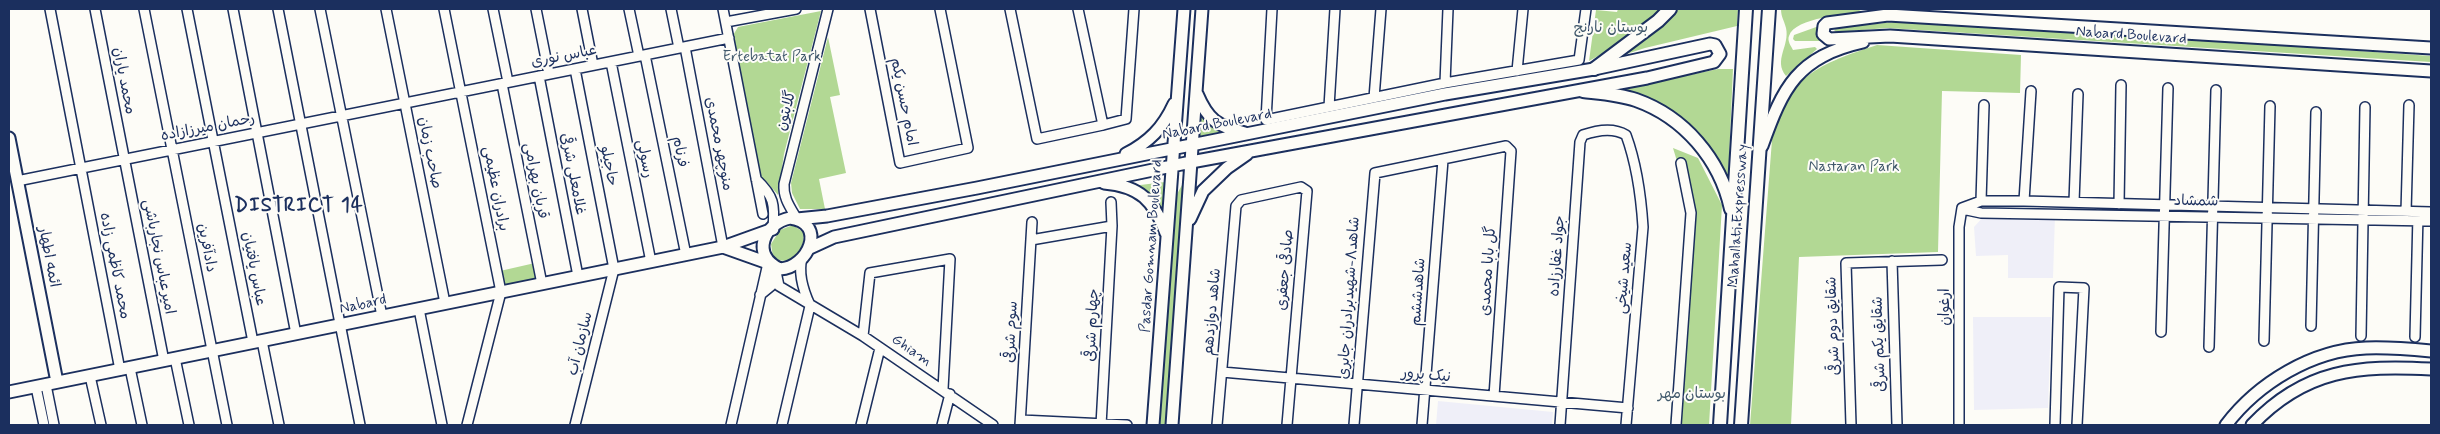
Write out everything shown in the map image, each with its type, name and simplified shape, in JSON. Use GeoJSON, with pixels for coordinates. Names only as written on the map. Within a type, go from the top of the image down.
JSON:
{"type":"FeatureCollection","features":[{"type":"Feature","properties":{"kind":"highway"},"geometry":{"type":"LineString","coordinates":[[1594,69],[1658,21],[1670,9]]}},
{"type":"Feature","properties":{"kind":"highway","name":"Mahallati Expressway"},"geometry":{"type":"LineString","coordinates":[[1720,425],[1746,9]]}},
{"type":"Feature","properties":{"kind":"highway","name":"Mahallati Expressway"},"geometry":{"type":"LineString","coordinates":[[1741,425],[1769,9]]}},
{"type":"Feature","properties":{"kind":"highway"},"geometry":{"type":"LineString","coordinates":[[1583,91],[1618,95],[1635,100],[1668,115],[1684,128],[1702,146],[1715,167],[1728,198],[1734,222]]}},
{"type":"Feature","properties":{"kind":"main road","name":"Pasdar Gomnam Boulevard"},"geometry":{"type":"LineString","coordinates":[[1153,425],[1184,9]]}},
{"type":"Feature","properties":{"kind":"main road"},"geometry":{"type":"LineString","coordinates":[[1172,425],[1202,9]]}},
{"type":"Feature","properties":{"kind":"main road"},"geometry":{"type":"LineString","coordinates":[[1873,9],[1888,15]]}},
{"type":"Feature","properties":{"kind":"main road","name":"Nabard Boulevard"},"geometry":{"type":"LineString","coordinates":[[2431,48],[1888,15],[1827,23],[1824,26],[1823,34],[1829,39],[1890,36],[2431,71]]}},
{"type":"Feature","properties":{"kind":"main road"},"geometry":{"type":"LineString","coordinates":[[1760,152],[1777,104],[1798,75],[1820,57],[1850,45],[1890,36]]}},
{"type":"Feature","properties":{"kind":"main road","name":"Nabard Boulevard"},"geometry":{"type":"LineString","coordinates":[[797,219],[826,216],[1113,161],[1445,94],[1594,69],[1710,44],[1719,49],[1720,54],[1714,62],[1647,78]]}},
{"type":"Feature","properties":{"kind":"main road"},"geometry":{"type":"LineString","coordinates":[[810,248],[834,237],[1191,162],[1583,91],[1647,78],[1661,70],[1662,65],[1657,60],[1643,58]]}},
{"type":"Feature","properties":{"kind":"main road"},"geometry":{"type":"LineString","coordinates":[[1196,92],[1205,111],[1220,126],[1249,134]]}},
{"type":"Feature","properties":{"kind":"main road"},"geometry":{"type":"LineString","coordinates":[[1113,161],[1141,147],[1157,133],[1177,98]]}},
{"type":"Feature","properties":{"kind":"main road","name":"ائمه اطهار"},"geometry":{"type":"LineString","coordinates":[[9,138],[17,181],[46,385]]}},
{"type":"Feature","properties":{"kind":"main road"},"geometry":{"type":"LineString","coordinates":[[1186,226],[1203,191],[1227,168],[1250,152]]}},
{"type":"Feature","properties":{"kind":"main road"},"geometry":{"type":"LineString","coordinates":[[1092,183],[1114,184],[1143,195],[1159,215],[1167,237]]}},
{"type":"Feature","properties":{"kind":"main road"},"geometry":{"type":"LineString","coordinates":[[723,247],[772,265],[787,269],[794,266],[802,258],[810,248],[812,241],[808,228],[797,219],[784,219],[773,228],[764,243],[763,250],[772,265]]}},
{"type":"Feature","properties":{"kind":"main road","name":"Nabard"},"geometry":{"type":"LineString","coordinates":[[9,392],[723,247],[773,228]]}},
{"type":"Feature","properties":{"kind":"main road"},"geometry":{"type":"LineString","coordinates":[[2226,425],[2257,393],[2288,371],[2325,356],[2365,348],[2431,351]]}},
{"type":"Feature","properties":{"kind":"main road"},"geometry":{"type":"LineString","coordinates":[[2252,425],[2288,395],[2315,380],[2348,370],[2383,366],[2431,369]]}},
{"type":"Feature","properties":{"kind":"street","name":"محمد کاظمی زاده"},"geometry":{"type":"LineString","coordinates":[[50,9],[81,168],[125,369],[142,425]]}},
{"type":"Feature","properties":{"kind":"street","name":"محمد یاران"},"geometry":{"type":"LineString","coordinates":[[95,9],[125,159]]}},
{"type":"Feature","properties":{"kind":"street","name":"دادآفرین"},"geometry":{"type":"LineString","coordinates":[[144,9],[227,425]]}},
{"type":"Feature","properties":{"kind":"street","name":"عباس یافتیان"},"geometry":{"type":"LineString","coordinates":[[187,9],[213,141],[258,342],[279,425]]}},
{"type":"Feature","properties":{"kind":"street"},"geometry":{"type":"LineString","coordinates":[[233,9],[296,334]]}},
{"type":"Feature","properties":{"kind":"street"},"geometry":{"type":"LineString","coordinates":[[278,9],[360,425]]}},
{"type":"Feature","properties":{"kind":"street"},"geometry":{"type":"LineString","coordinates":[[320,9],[382,316]]}},
{"type":"Feature","properties":{"kind":"street","name":"صاحب زمان"},"geometry":{"type":"LineString","coordinates":[[386,9],[445,303]]}},
{"type":"Feature","properties":{"kind":"street","name":"برادران عظیمی"},"geometry":{"type":"LineString","coordinates":[[444,9],[501,292]]}},
{"type":"Feature","properties":{"kind":"street","name":"قربان بهرامی"},"geometry":{"type":"LineString","coordinates":[[493,9],[542,284]]}},
{"type":"Feature","properties":{"kind":"street"},"geometry":{"type":"LineString","coordinates":[[536,9],[549,74]]}},
{"type":"Feature","properties":{"kind":"street"},"geometry":{"type":"LineString","coordinates":[[582,9],[593,65]]}},
{"type":"Feature","properties":{"kind":"street","name":"فرنام"},"geometry":{"type":"LineString","coordinates":[[629,9],[642,56],[686,254]]}},
{"type":"Feature","properties":{"kind":"street","name":"منوچهر محمدی"},"geometry":{"type":"LineString","coordinates":[[671,9],[682,47],[723,247]]}},
{"type":"Feature","properties":{"kind":"street"},"geometry":{"type":"LineString","coordinates":[[723,9],[763,214]]}},
{"type":"Feature","properties":{"kind":"street"},"geometry":{"type":"LineString","coordinates":[[726,22],[796,9]]}},
{"type":"Feature","properties":{"kind":"street","name":"گلابتون"},"geometry":{"type":"LineString","coordinates":[[797,219],[783,193],[784,184],[828,9]]}},
{"type":"Feature","properties":{"kind":"street","name":"امام حسن یکم"},"geometry":{"type":"LineString","coordinates":[[870,9],[900,163],[968,148],[940,9]]}},
{"type":"Feature","properties":{"kind":"street"},"geometry":{"type":"LineString","coordinates":[[1010,9],[1036,139],[1126,119],[1134,9]]}},
{"type":"Feature","properties":{"kind":"street"},"geometry":{"type":"LineString","coordinates":[[1078,9],[1103,125]]}},
{"type":"Feature","properties":{"kind":"street"},"geometry":{"type":"LineString","coordinates":[[1272,9],[1266,120],[1445,83],[1579,60],[1586,9]]}},
{"type":"Feature","properties":{"kind":"street"},"geometry":{"type":"LineString","coordinates":[[1329,107],[1335,9]]}},
{"type":"Feature","properties":{"kind":"street"},"geometry":{"type":"LineString","coordinates":[[1374,98],[1381,9]]}},
{"type":"Feature","properties":{"kind":"street"},"geometry":{"type":"LineString","coordinates":[[1445,83],[1448,9]]}},
{"type":"Feature","properties":{"kind":"street"},"geometry":{"type":"LineString","coordinates":[[1517,71],[1524,9]]}},
{"type":"Feature","properties":{"kind":"street","name":"عباس نوری"},"geometry":{"type":"LineString","coordinates":[[405,103],[729,38]]}},
{"type":"Feature","properties":{"kind":"street","name":"رسولى"},"geometry":{"type":"LineString","coordinates":[[611,62],[651,262]]}},
{"type":"Feature","properties":{"kind":"street","name":"حاجیلو"},"geometry":{"type":"LineString","coordinates":[[575,69],[614,269]]}},
{"type":"Feature","properties":{"kind":"street","name":"غلامعلی شرقی"},"geometry":{"type":"LineString","coordinates":[[539,76],[578,276]]}},
{"type":"Feature","properties":{"kind":"street"},"geometry":{"type":"LineString","coordinates":[[2119,204],[2121,85]]}},
{"type":"Feature","properties":{"kind":"street"},"geometry":{"type":"LineString","coordinates":[[2161,332],[2168,88]]}},
{"type":"Feature","properties":{"kind":"street"},"geometry":{"type":"LineString","coordinates":[[2209,346],[2216,90]]}},
{"type":"Feature","properties":{"kind":"street"},"geometry":{"type":"LineString","coordinates":[[2024,201],[2031,91]]}},
{"type":"Feature","properties":{"kind":"street"},"geometry":{"type":"LineString","coordinates":[[2074,202],[2078,94]]}},
{"type":"Feature","properties":{"kind":"street","name":"رحمان میرزازاده"},"geometry":{"type":"LineString","coordinates":[[17,181],[405,103]]}},
{"type":"Feature","properties":{"kind":"street"},"geometry":{"type":"LineString","coordinates":[[2406,212],[2409,104]]}},
{"type":"Feature","properties":{"kind":"street"},"geometry":{"type":"LineString","coordinates":[[1962,208],[1981,201],[1984,105]]}},
{"type":"Feature","properties":{"kind":"street"},"geometry":{"type":"LineString","coordinates":[[2264,341],[2270,106]]}},
{"type":"Feature","properties":{"kind":"street"},"geometry":{"type":"LineString","coordinates":[[2361,336],[2365,107]]}},
{"type":"Feature","properties":{"kind":"street"},"geometry":{"type":"LineString","coordinates":[[2311,326],[2316,112]]}},
{"type":"Feature","properties":{"kind":"street","name":"جواد غفارزاده"},"geometry":{"type":"LineString","coordinates":[[1560,425],[1580,142],[1583,135],[1606,130],[1620,131],[1626,135]]}},
{"type":"Feature","properties":{"kind":"street","name":"سعید شیخی"},"geometry":{"type":"LineString","coordinates":[[1626,135],[1637,171],[1643,227],[1626,425]]}},
{"type":"Feature","properties":{"kind":"street","name":"گل بابا محمدی"},"geometry":{"type":"LineString","coordinates":[[1443,160],[1506,146],[1512,151],[1494,396]]}},
{"type":"Feature","properties":{"kind":"street","name":"امیرعباس نجارباشی"},"geometry":{"type":"LineString","coordinates":[[125,159],[170,359],[189,425]]}},
{"type":"Feature","properties":{"kind":"street","name":"شاهد۸-شهیدبرادران جابری"},"geometry":{"type":"LineString","coordinates":[[1354,425],[1375,172],[1443,160]]}},
{"type":"Feature","properties":{"kind":"street","name":"شاهدششم"},"geometry":{"type":"LineString","coordinates":[[1422,425],[1443,160]]}},
{"type":"Feature","properties":{"kind":"street"},"geometry":{"type":"LineString","coordinates":[[1676,425],[1691,214],[1681,163]]}},
{"type":"Feature","properties":{"kind":"street"},"geometry":{"type":"LineString","coordinates":[[756,179],[771,195],[775,210],[773,228]]}},
{"type":"Feature","properties":{"kind":"street","name":"صادقی جعفری"},"geometry":{"type":"LineString","coordinates":[[1238,201],[1301,186],[1307,190],[1287,425]]}},
{"type":"Feature","properties":{"kind":"street","name":"شاهد دوازدهم"},"geometry":{"type":"LineString","coordinates":[[1217,425],[1236,206],[1238,201]]}},
{"type":"Feature","properties":{"kind":"street","name":"شمشاد"},"geometry":{"type":"LineString","coordinates":[[1981,201],[2074,202],[2165,206],[2212,212]]}},
{"type":"Feature","properties":{"kind":"street","name":"چهارم شرقی"},"geometry":{"type":"LineString","coordinates":[[1101,424],[1112,226],[1111,202]]}},
{"type":"Feature","properties":{"kind":"street","name":"شمشاد"},"geometry":{"type":"LineString","coordinates":[[1962,208],[1981,213],[2165,215],[2212,212],[2418,216],[2431,212]]}},
{"type":"Feature","properties":{"kind":"street","name":"ارغوان"},"geometry":{"type":"LineString","coordinates":[[1959,425],[1959,227],[1962,208]]}},
{"type":"Feature","properties":{"kind":"street","name":"شمشاد"},"geometry":{"type":"LineString","coordinates":[[2363,215],[2406,212],[2431,221]]}},
{"type":"Feature","properties":{"kind":"street"},"geometry":{"type":"LineString","coordinates":[[2414,337],[2418,216]]}},
{"type":"Feature","properties":{"kind":"street","name":"سوم شرقی"},"geometry":{"type":"LineString","coordinates":[[1021,422],[1032,222]]}},
{"type":"Feature","properties":{"kind":"street"},"geometry":{"type":"LineString","coordinates":[[1032,240],[1112,226]]}},
{"type":"Feature","properties":{"kind":"street"},"geometry":{"type":"LineString","coordinates":[[782,425],[810,306],[804,292],[800,265],[802,258]]}},
{"type":"Feature","properties":{"kind":"street"},"geometry":{"type":"LineString","coordinates":[[863,336],[870,272],[950,259],[946,392],[942,425]]}},
{"type":"Feature","properties":{"kind":"street","name":"شقایق دوم شرقی"},"geometry":{"type":"LineString","coordinates":[[1851,425],[1846,263],[1942,260]]}},
{"type":"Feature","properties":{"kind":"street","name":"شقایق یکم شرقی"},"geometry":{"type":"LineString","coordinates":[[1892,261],[1897,425]]}},
{"type":"Feature","properties":{"kind":"street"},"geometry":{"type":"LineString","coordinates":[[731,425],[760,295],[772,265]]}},
{"type":"Feature","properties":{"kind":"street","name":"Ghiam"},"geometry":{"type":"LineString","coordinates":[[772,265],[779,286],[863,336],[993,425]]}},
{"type":"Feature","properties":{"kind":"street","name":"سازمان آب"},"geometry":{"type":"LineString","coordinates":[[575,425],[614,269]]}},
{"type":"Feature","properties":{"kind":"street"},"geometry":{"type":"LineString","coordinates":[[2055,425],[2059,287],[2084,288],[2077,425]]}},
{"type":"Feature","properties":{"kind":"street"},"geometry":{"type":"LineString","coordinates":[[467,425],[501,292]]}},
{"type":"Feature","properties":{"kind":"street"},"geometry":{"type":"LineString","coordinates":[[420,309],[442,425]]}},
{"type":"Feature","properties":{"kind":"street"},"geometry":{"type":"LineString","coordinates":[[861,425],[880,348]]}},
{"type":"Feature","properties":{"kind":"street","name":"نیک پرور"},"geometry":{"type":"LineString","coordinates":[[1222,372],[1628,408]]}},
{"type":"Feature","properties":{"kind":"street"},"geometry":{"type":"LineString","coordinates":[[90,376],[101,425]]}},
{"type":"Feature","properties":{"kind":"street"},"geometry":{"type":"LineString","coordinates":[[44,425],[46,385]]}},
{"type":"Feature","properties":{"kind":"street"},"geometry":{"type":"LineString","coordinates":[[46,385],[54,425]]}},
{"type":"Feature","properties":{"kind":"street"},"geometry":{"type":"LineString","coordinates":[[1021,422],[1127,424]]}},
{"type":"Feature","properties":{"kind":"shaded area"},"geometry":{"type":"Polygon","coordinates":[[[2055,215],[2053,278],[2008,278],[2008,255],[1976,256],[1974,227],[1984,216],[2055,215]]]}},
{"type":"Feature","properties":{"kind":"shaded area"},"geometry":{"type":"Polygon","coordinates":[[[1973,317],[2051,317],[2048,408],[1974,410],[1973,317]]]}},
{"type":"Feature","properties":{"kind":"shaded area"},"geometry":{"type":"Polygon","coordinates":[[[1438,401],[1553,412],[1552,425],[1436,425],[1438,401]]]}},
{"type":"Feature","properties":{"kind":"green space","name":"بوستان نارنج"},"geometry":{"type":"Polygon","coordinates":[[[1618,9],[1662,9],[1623,42],[1589,61],[1596,10],[1617,12],[1618,9]]]}},
{"type":"Feature","properties":{"kind":"green space"},"geometry":{"type":"Polygon","coordinates":[[[1679,9],[1738,9],[1737,26],[1645,48],[1614,58],[1634,48],[1679,9]]]}},
{"type":"Feature","properties":{"kind":"green space"},"geometry":{"type":"Polygon","coordinates":[[[1781,9],[1857,9],[1865,13],[1823,18],[1801,25],[1793,30],[1789,36],[1789,43],[1793,50],[1815,47],[1817,49],[1786,76],[1781,64],[1787,35],[1781,9]]]}},
{"type":"Feature","properties":{"kind":"green space","name":"Ertebatat Park"},"geometry":{"type":"Polygon","coordinates":[[[821,11],[784,154],[778,195],[766,181],[759,177],[732,37],[738,27],[821,11]]]}},
{"type":"Feature","properties":{"kind":"green space"},"geometry":{"type":"Polygon","coordinates":[[[1894,22],[2116,34],[2431,56],[2431,62],[1887,28],[1836,32],[1834,30],[1837,28],[1894,22]]]}},
{"type":"Feature","properties":{"kind":"green space"},"geometry":{"type":"Polygon","coordinates":[[[1819,26],[1816,33],[1821,41],[1795,41],[1793,39],[1794,35],[1819,26]]]}},
{"type":"Feature","properties":{"kind":"green space"},"geometry":{"type":"Polygon","coordinates":[[[828,37],[840,95],[830,97],[846,173],[819,179],[825,209],[800,209],[792,193],[791,183],[828,37]]]}},
{"type":"Feature","properties":{"kind":"green space","name":"Nastaran Park"},"geometry":{"type":"Polygon","coordinates":[[[1877,45],[2021,55],[2020,93],[1942,91],[1938,252],[1799,257],[1791,425],[1750,425],[1772,140],[1777,119],[1785,101],[1808,76],[1823,66],[1877,45]]]}},
{"type":"Feature","properties":{"kind":"green space"},"geometry":{"type":"Polygon","coordinates":[[[1718,69],[1733,69],[1728,183],[1709,148],[1685,121],[1655,102],[1617,90],[1718,69]]]}},
{"type":"Feature","properties":{"kind":"green space"},"geometry":{"type":"Polygon","coordinates":[[[1201,114],[1207,121],[1232,133],[1198,140],[1201,114]]]}},
{"type":"Feature","properties":{"kind":"green space","name":"بوستان مهر"},"geometry":{"type":"Polygon","coordinates":[[[1673,148],[1698,158],[1722,205],[1709,425],[1670,425],[1688,198],[1673,148]]]}},
{"type":"Feature","properties":{"kind":"green space"},"geometry":{"type":"Polygon","coordinates":[[[1165,182],[1163,213],[1150,196],[1132,186],[1165,182]]]}},
{"type":"Feature","properties":{"kind":"green space"},"geometry":{"type":"Polygon","coordinates":[[[1182,185],[1185,185],[1168,425],[1160,425],[1175,208],[1177,194],[1182,185]]]}},
{"type":"Feature","properties":{"kind":"green space"},"geometry":{"type":"Polygon","coordinates":[[[793,225],[803,232],[804,238],[800,251],[791,259],[785,261],[773,257],[771,244],[780,230],[793,225]]]}},
{"type":"Feature","properties":{"kind":"green space"},"geometry":{"type":"Polygon","coordinates":[[[535,263],[538,281],[504,288],[500,271],[535,263]]]}},
{"type":"Feature","properties":{"kind":"district","name":"DISTRICT 14"},"geometry":{"type":"Point","coordinates":[299,207]}}]}
